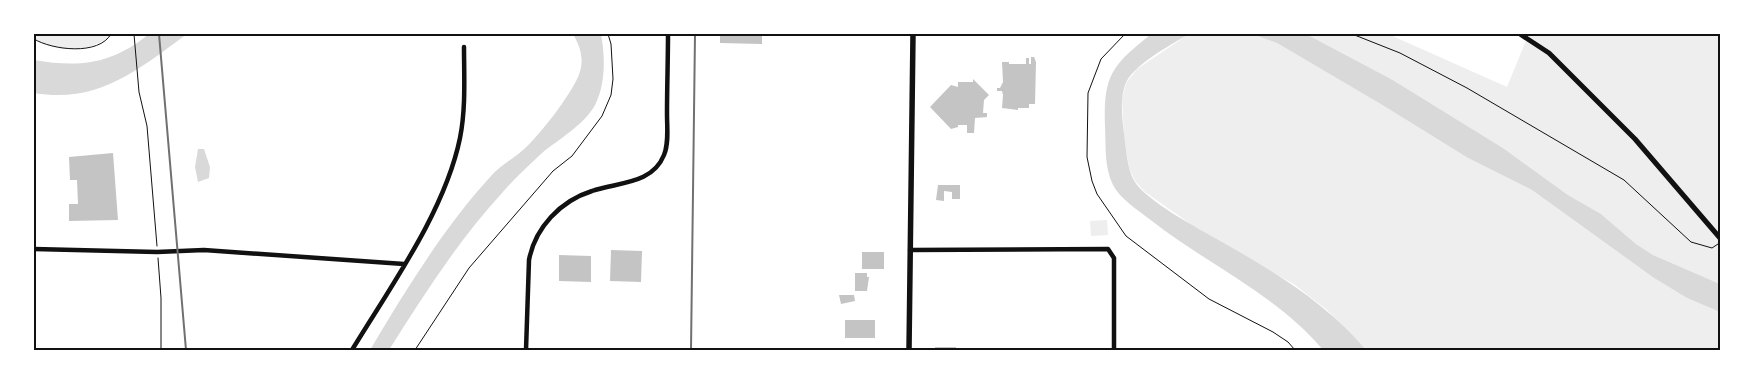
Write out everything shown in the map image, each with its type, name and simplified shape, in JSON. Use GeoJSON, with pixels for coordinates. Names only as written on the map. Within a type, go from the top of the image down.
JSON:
{"type":"FeatureCollection","features":[{"type":"Feature","properties":{"kind":"main road"},"geometry":{"type":"LineString","coordinates":[[909,350],[913,34]]}},
{"type":"Feature","properties":{"kind":"street"},"geometry":{"type":"LineString","coordinates":[[526,350],[527,280],[531,248],[541,228],[558,211],[583,194],[628,183],[646,176],[658,165],[666,146],[668,34]]}},
{"type":"Feature","properties":{"kind":"street"},"geometry":{"type":"LineString","coordinates":[[1520,34],[1549,53],[1635,138],[1720,238]]}},
{"type":"Feature","properties":{"kind":"street"},"geometry":{"type":"LineString","coordinates":[[352,350],[404,264],[443,191],[456,155],[462,123],[464,47]]}},
{"type":"Feature","properties":{"kind":"street"},"geometry":{"type":"LineString","coordinates":[[34,249],[157,252],[204,250],[404,264]]}},
{"type":"Feature","properties":{"kind":"street"},"geometry":{"type":"LineString","coordinates":[[910,250],[1105,249],[1111,251],[1114,258],[1114,350]]}},
{"type":"Feature","properties":{"kind":"path"},"geometry":{"type":"LineString","coordinates":[[34,39],[64,49],[82,49],[97,45],[109,38],[111,34]]}},
{"type":"Feature","properties":{"kind":"path"},"geometry":{"type":"LineString","coordinates":[[134,34],[138,82],[147,126],[161,298],[161,350]]}},
{"type":"Feature","properties":{"kind":"path"},"geometry":{"type":"LineString","coordinates":[[415,350],[468,268],[507,227],[553,171],[572,156],[602,116],[611,95],[613,79],[612,44],[608,34]]}},
{"type":"Feature","properties":{"kind":"path"},"geometry":{"type":"LineString","coordinates":[[1125,34],[1101,59],[1088,93],[1087,157],[1097,194],[1122,231],[1132,241],[1209,299],[1272,332],[1288,342],[1295,350]]}},
{"type":"Feature","properties":{"kind":"path"},"geometry":{"type":"LineString","coordinates":[[1352,34],[1400,53],[1466,88],[1624,180],[1691,242],[1712,248],[1720,242]]}},
{"type":"Feature","properties":{"kind":"shaded area"},"geometry":{"type":"Polygon","coordinates":[[[34,34],[114,34],[105,40],[85,47],[64,49],[44,44],[34,39],[34,34]]]}},
{"type":"Feature","properties":{"kind":"shaded area"},"geometry":{"type":"Polygon","coordinates":[[[149,34],[187,34],[134,71],[98,89],[57,95],[34,93],[34,60],[66,64],[95,61],[122,52],[149,34]]]}},
{"type":"Feature","properties":{"kind":"shaded area"},"geometry":{"type":"Polygon","coordinates":[[[573,34],[601,34],[604,70],[599,97],[595,105],[578,125],[542,153],[521,173],[486,211],[442,269],[389,350],[370,350],[442,237],[474,195],[495,172],[523,150],[538,135],[568,95],[578,77],[582,60],[573,34]]]}},
{"type":"Feature","properties":{"kind":"shaded area"},"geometry":{"type":"Polygon","coordinates":[[[1151,34],[1189,34],[1135,70],[1125,85],[1122,106],[1126,153],[1134,181],[1145,193],[1165,209],[1261,265],[1317,303],[1351,333],[1366,350],[1323,350],[1284,312],[1241,281],[1173,237],[1130,204],[1116,190],[1110,178],[1107,163],[1106,94],[1113,72],[1119,63],[1151,34]]]}},
{"type":"Feature","properties":{"kind":"shaded area"},"geometry":{"type":"Polygon","coordinates":[[[1189,34],[1252,34],[1277,43],[1468,158],[1532,190],[1654,278],[1687,298],[1720,312],[1720,350],[1366,350],[1327,310],[1295,285],[1192,225],[1145,192],[1135,181],[1129,168],[1124,136],[1122,99],[1126,83],[1137,69],[1189,34]]]}},
{"type":"Feature","properties":{"kind":"shaded area"},"geometry":{"type":"Polygon","coordinates":[[[1252,34],[1306,34],[1391,79],[1503,148],[1568,195],[1601,214],[1636,244],[1653,255],[1720,284],[1720,312],[1687,298],[1654,278],[1532,190],[1468,158],[1277,43],[1252,34]]]}},
{"type":"Feature","properties":{"kind":"shaded area"},"geometry":{"type":"Polygon","coordinates":[[[1306,34],[1388,34],[1507,87],[1527,38],[1519,34],[1720,34],[1720,284],[1653,255],[1636,244],[1601,214],[1568,195],[1503,148],[1391,79],[1306,34]]]}},
{"type":"Feature","properties":{"kind":"shaded area"},"geometry":{"type":"Polygon","coordinates":[[[198,149],[204,149],[210,167],[209,178],[198,182],[195,167],[198,149]]]}},
{"type":"Feature","properties":{"kind":"shaded area"},"geometry":{"type":"Polygon","coordinates":[[[1107,220],[1108,235],[1091,236],[1090,221],[1107,220]]]}},
{"type":"Feature","properties":{"kind":"building"},"geometry":{"type":"Polygon","coordinates":[[[720,34],[762,34],[762,44],[720,43],[720,34]]]}},
{"type":"Feature","properties":{"kind":"building"},"geometry":{"type":"Polygon","coordinates":[[[1031,57],[1034,57],[1036,62],[1035,104],[1029,104],[1029,108],[1018,108],[1018,110],[1002,108],[1002,91],[997,91],[997,88],[1000,88],[1003,82],[1002,62],[1026,64],[1026,58],[1029,58],[1029,64],[1031,64],[1031,57]]]}},
{"type":"Feature","properties":{"kind":"building"},"geometry":{"type":"Polygon","coordinates":[[[973,79],[989,95],[984,100],[983,113],[987,113],[987,117],[975,118],[974,133],[967,133],[967,125],[958,125],[958,127],[951,129],[930,107],[951,85],[958,87],[958,82],[973,82],[973,79]]]}},
{"type":"Feature","properties":{"kind":"building"},"geometry":{"type":"Polygon","coordinates":[[[113,153],[118,220],[69,221],[69,204],[78,204],[77,180],[70,180],[69,157],[113,153]]]}},
{"type":"Feature","properties":{"kind":"building"},"geometry":{"type":"Polygon","coordinates":[[[938,185],[960,185],[960,199],[952,199],[952,192],[944,191],[944,201],[936,200],[938,185]]]}},
{"type":"Feature","properties":{"kind":"building"},"geometry":{"type":"Polygon","coordinates":[[[611,250],[642,251],[641,282],[610,281],[611,250]]]}},
{"type":"Feature","properties":{"kind":"building"},"geometry":{"type":"Polygon","coordinates":[[[862,252],[884,252],[884,269],[862,269],[862,252]]]}},
{"type":"Feature","properties":{"kind":"building"},"geometry":{"type":"Polygon","coordinates":[[[559,255],[591,256],[591,282],[559,281],[559,255]]]}},
{"type":"Feature","properties":{"kind":"building"},"geometry":{"type":"Polygon","coordinates":[[[855,273],[867,273],[867,277],[869,277],[867,291],[855,291],[855,273]]]}},
{"type":"Feature","properties":{"kind":"building"},"geometry":{"type":"Polygon","coordinates":[[[839,295],[854,295],[855,301],[841,304],[839,295]]]}},
{"type":"Feature","properties":{"kind":"building"},"geometry":{"type":"Polygon","coordinates":[[[845,320],[875,320],[875,338],[845,338],[845,320]]]}},
{"type":"Feature","properties":{"kind":"building"},"geometry":{"type":"Polygon","coordinates":[[[935,347],[956,347],[956,350],[935,350],[935,347]]]}},
{"type":"Feature","properties":{"kind":"railway"},"geometry":{"type":"LineString","coordinates":[[159,34],[186,350]]}},
{"type":"Feature","properties":{"kind":"railway"},"geometry":{"type":"LineString","coordinates":[[691,350],[695,34]]}}]}
